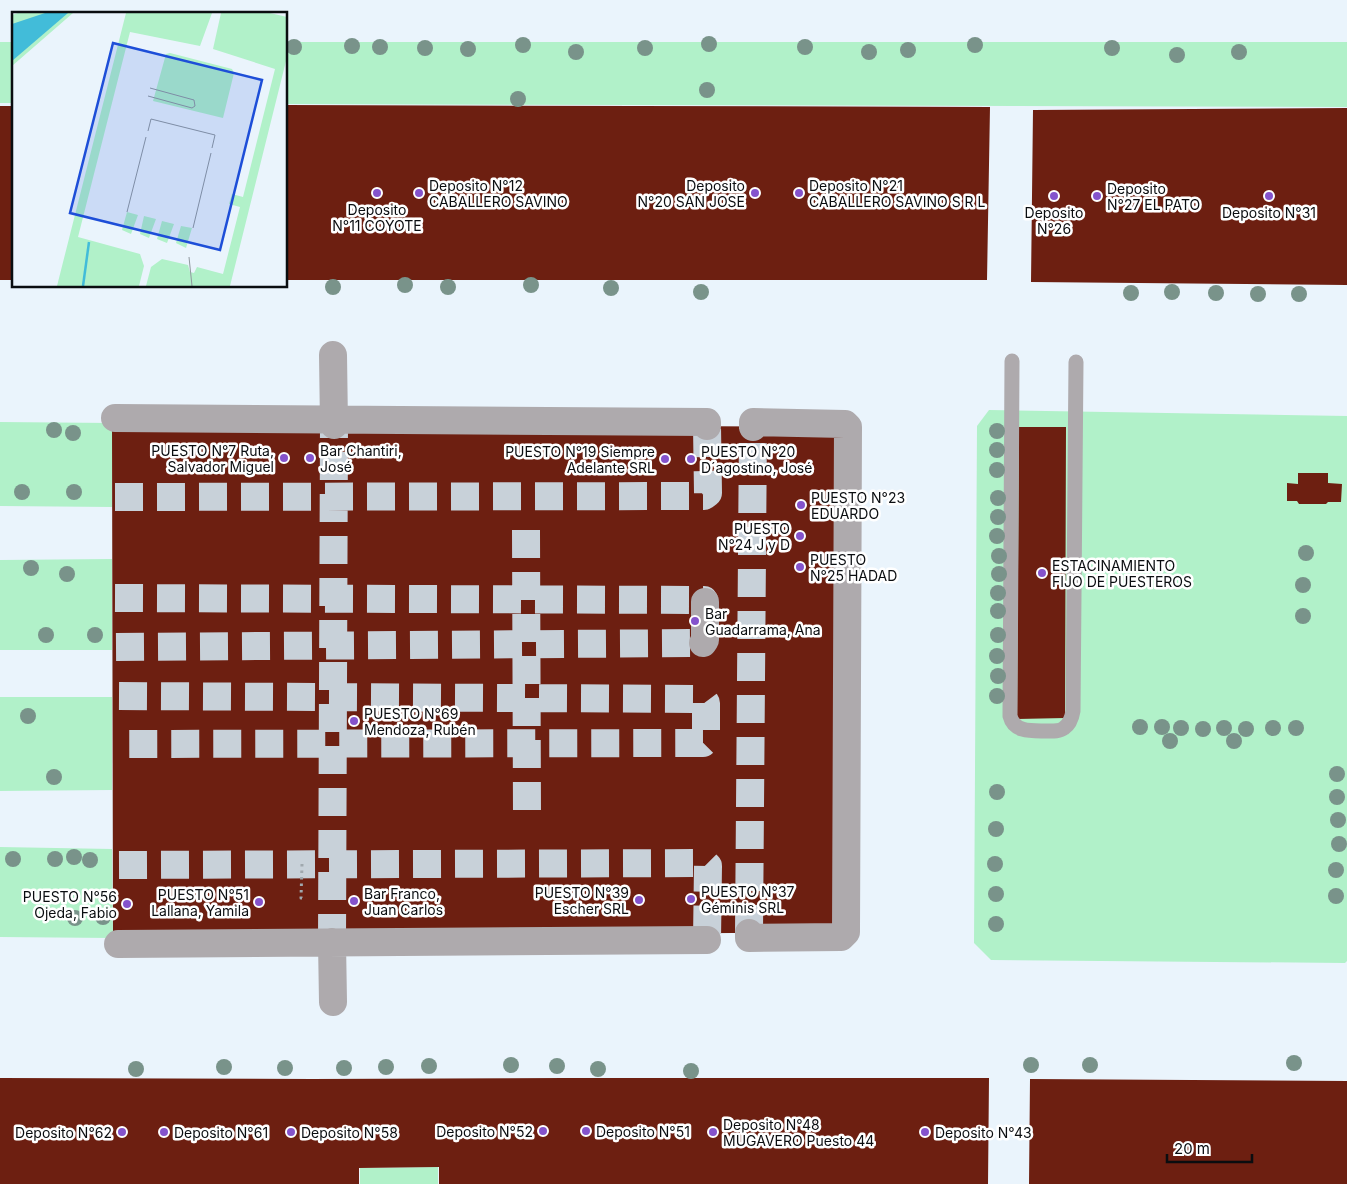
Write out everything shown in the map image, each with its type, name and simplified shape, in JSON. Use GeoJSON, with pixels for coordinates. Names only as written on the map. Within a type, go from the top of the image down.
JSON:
{"type":"FeatureCollection","features":[{"type":"Feature","properties":{"kind":"street"},"geometry":{"type":"LineString","coordinates":[[333,355],[334,422]]}},
{"type":"Feature","properties":{"kind":"street"},"geometry":{"type":"LineString","coordinates":[[115,418],[334,422],[707,422],[707,426]]}},
{"type":"Feature","properties":{"kind":"street"},"geometry":{"type":"LineString","coordinates":[[749,933],[748,938],[841,937],[846,932],[848,427],[845,424],[753,422],[753,427]]}},
{"type":"Feature","properties":{"kind":"street"},"geometry":{"type":"LineString","coordinates":[[703,643],[705,640],[705,602]]}},
{"type":"Feature","properties":{"kind":"street"},"geometry":{"type":"LineString","coordinates":[[118,944],[707,940]]}},
{"type":"Feature","properties":{"kind":"street"},"geometry":{"type":"LineString","coordinates":[[332,942],[333,1002]]}},
{"type":"Feature","properties":{"kind":"lane"},"geometry":{"type":"LineString","coordinates":[[1012,361],[1010,716],[1020,728],[1032,731],[1058,731],[1062,729],[1070,721],[1073,710],[1076,362]]}},
{"type":"Feature","properties":{"kind":"path"},"geometry":{"type":"LineString","coordinates":[[302,864],[301,898],[306,898]]}},
{"type":"Feature","properties":{"kind":"green space"},"geometry":{"type":"Polygon","coordinates":[[[0,42],[12,42],[12,103],[0,103],[0,42]]]}},
{"type":"Feature","properties":{"kind":"green space"},"geometry":{"type":"Polygon","coordinates":[[[288,42],[1347,42],[1347,107],[288,104],[288,42]]]}},
{"type":"Feature","properties":{"kind":"green space"},"geometry":{"type":"Polygon","coordinates":[[[989,410],[1347,416],[1347,961],[1345,963],[991,960],[974,943],[977,426],[989,410]]]}},
{"type":"Feature","properties":{"kind":"green space"},"geometry":{"type":"Polygon","coordinates":[[[0,422],[112,423],[112,507],[0,506],[0,422]]]}},
{"type":"Feature","properties":{"kind":"green space"},"geometry":{"type":"Polygon","coordinates":[[[112,559],[112,650],[0,650],[0,560],[112,559]]]}},
{"type":"Feature","properties":{"kind":"green space"},"geometry":{"type":"Polygon","coordinates":[[[0,697],[112,697],[112,790],[0,791],[0,697]]]}},
{"type":"Feature","properties":{"kind":"green space"},"geometry":{"type":"Polygon","coordinates":[[[0,847],[112,849],[113,938],[0,937],[0,847]]]}},
{"type":"Feature","properties":{"kind":"green space"},"geometry":{"type":"Polygon","coordinates":[[[438,1167],[438,1184],[360,1184],[360,1168],[438,1167]]]}},
{"type":"Feature","properties":{"kind":"building"},"geometry":{"type":"Polygon","coordinates":[[[288,105],[990,107],[987,280],[288,280],[288,105]]]}},
{"type":"Feature","properties":{"kind":"building"},"geometry":{"type":"Polygon","coordinates":[[[0,106],[12,106],[12,280],[0,280],[0,106]]]}},
{"type":"Feature","properties":{"kind":"building"},"geometry":{"type":"Polygon","coordinates":[[[1347,108],[1347,285],[1031,282],[1033,110],[1347,108]]]}},
{"type":"Feature","properties":{"kind":"building"},"geometry":{"type":"Polygon","coordinates":[[[112,423],[845,427],[841,932],[113,938],[112,423]]]}},
{"type":"Feature","properties":{"kind":"building","name":"ESTACINAMIENTO FIJO DE PUESTEROS"},"geometry":{"type":"Polygon","coordinates":[[[1019,427],[1066,427],[1065,718],[1017,719],[1019,427]]]}},
{"type":"Feature","properties":{"kind":"building"},"geometry":{"type":"Polygon","coordinates":[[[1298,473],[1328,473],[1328,483],[1342,484],[1341,502],[1299,504],[1297,501],[1287,501],[1287,483],[1298,484],[1298,473]]]}},
{"type":"Feature","properties":{"kind":"building"},"geometry":{"type":"Polygon","coordinates":[[[0,1078],[989,1078],[988,1184],[439,1184],[439,1167],[359,1168],[359,1184],[0,1184],[0,1078]]]}},
{"type":"Feature","properties":{"kind":"building"},"geometry":{"type":"Polygon","coordinates":[[[1030,1079],[1347,1081],[1347,1184],[1029,1184],[1030,1079]]]}},
{"type":"Feature","properties":{"kind":"tunnel"},"geometry":{"type":"LineString","coordinates":[[332,942],[334,425]]}},
{"type":"Feature","properties":{"kind":"tunnel"},"geometry":{"type":"LineString","coordinates":[[115,497],[704,496],[708,493],[707,426]]}},
{"type":"Feature","properties":{"kind":"tunnel"},"geometry":{"type":"LineString","coordinates":[[749,933],[753,427]]}},
{"type":"Feature","properties":{"kind":"tunnel"},"geometry":{"type":"LineString","coordinates":[[526,530],[527,815]]}},
{"type":"Feature","properties":{"kind":"tunnel"},"geometry":{"type":"LineString","coordinates":[[115,598],[704,600],[705,602]]}},
{"type":"Feature","properties":{"kind":"tunnel"},"geometry":{"type":"LineString","coordinates":[[116,647],[703,643]]}},
{"type":"Feature","properties":{"kind":"tunnel"},"geometry":{"type":"LineString","coordinates":[[119,696],[703,699],[706,703],[706,740],[703,743],[120,744]]}},
{"type":"Feature","properties":{"kind":"tunnel"},"geometry":{"type":"LineString","coordinates":[[119,865],[705,863],[708,866],[707,940]]}},
{"type":"Feature","properties":{"kind":"place","name":"Deposito N°11 COYOTE"},"geometry":{"type":"Point","coordinates":[377,193]}},
{"type":"Feature","properties":{"kind":"place","name":"Deposito N°12 CABALLERO SAVINO"},"geometry":{"type":"Point","coordinates":[419,193]}},
{"type":"Feature","properties":{"kind":"place","name":"Deposito N°20 SAN JOSE"},"geometry":{"type":"Point","coordinates":[755,193]}},
{"type":"Feature","properties":{"kind":"place","name":"Deposito N°21 CABALLERO SAVINO S R L"},"geometry":{"type":"Point","coordinates":[799,193]}},
{"type":"Feature","properties":{"kind":"place","name":"Deposito N°26"},"geometry":{"type":"Point","coordinates":[1054,196]}},
{"type":"Feature","properties":{"kind":"place","name":"Deposito N°27 EL PATO"},"geometry":{"type":"Point","coordinates":[1097,196]}},
{"type":"Feature","properties":{"kind":"place","name":"Deposito N°31"},"geometry":{"type":"Point","coordinates":[1269,196]}},
{"type":"Feature","properties":{"kind":"place","name":"PUESTO N°7 Ruta, Salvador Miguel"},"geometry":{"type":"Point","coordinates":[284,458]}},
{"type":"Feature","properties":{"kind":"place","name":"Bar Chantiri, José"},"geometry":{"type":"Point","coordinates":[310,458]}},
{"type":"Feature","properties":{"kind":"place","name":"PUESTO N°19 Siempre Adelante SRL"},"geometry":{"type":"Point","coordinates":[665,459]}},
{"type":"Feature","properties":{"kind":"place","name":"PUESTO N°20 D´agostino, José"},"geometry":{"type":"Point","coordinates":[691,459]}},
{"type":"Feature","properties":{"kind":"place","name":"PUESTO N°23 EDUARDO"},"geometry":{"type":"Point","coordinates":[801,505]}},
{"type":"Feature","properties":{"kind":"place","name":"PUESTO N°24 J y D"},"geometry":{"type":"Point","coordinates":[800,536]}},
{"type":"Feature","properties":{"kind":"place","name":"PUESTO N°25 HADAD"},"geometry":{"type":"Point","coordinates":[800,567]}},
{"type":"Feature","properties":{"kind":"place","name":"ESTACINAMIENTO FIJO DE PUESTEROS"},"geometry":{"type":"Point","coordinates":[1042,573]}},
{"type":"Feature","properties":{"kind":"place","name":"Bar Guadarrama, Ana"},"geometry":{"type":"Point","coordinates":[695,621]}},
{"type":"Feature","properties":{"kind":"place","name":"PUESTO N°69 Mendoza, Rubén"},"geometry":{"type":"Point","coordinates":[354,721]}},
{"type":"Feature","properties":{"kind":"place","name":"PUESTO N°37 Géminis SRL"},"geometry":{"type":"Point","coordinates":[691,899]}},
{"type":"Feature","properties":{"kind":"place","name":"PUESTO N°39 Escher SRL"},"geometry":{"type":"Point","coordinates":[639,900]}},
{"type":"Feature","properties":{"kind":"place","name":"Bar Franco, Juan Carlos"},"geometry":{"type":"Point","coordinates":[354,901]}},
{"type":"Feature","properties":{"kind":"place","name":"PUESTO N°51 Lallana, Yamila"},"geometry":{"type":"Point","coordinates":[259,902]}},
{"type":"Feature","properties":{"kind":"place","name":"PUESTO N°56 Ojeda, Fabio"},"geometry":{"type":"Point","coordinates":[127,904]}},
{"type":"Feature","properties":{"kind":"place","name":"Deposito N°52"},"geometry":{"type":"Point","coordinates":[543,1131]}},
{"type":"Feature","properties":{"kind":"place","name":"Deposito N°51"},"geometry":{"type":"Point","coordinates":[586,1131]}},
{"type":"Feature","properties":{"kind":"place","name":"Deposito N°62"},"geometry":{"type":"Point","coordinates":[122,1132]}},
{"type":"Feature","properties":{"kind":"place","name":"Deposito N°61"},"geometry":{"type":"Point","coordinates":[164,1132]}},
{"type":"Feature","properties":{"kind":"place","name":"Deposito N°58"},"geometry":{"type":"Point","coordinates":[291,1132]}},
{"type":"Feature","properties":{"kind":"place","name":"Deposito N°48 MUGAVERO Puesto 44"},"geometry":{"type":"Point","coordinates":[713,1132]}},
{"type":"Feature","properties":{"kind":"place","name":"Deposito N°43"},"geometry":{"type":"Point","coordinates":[925,1132]}}]}
